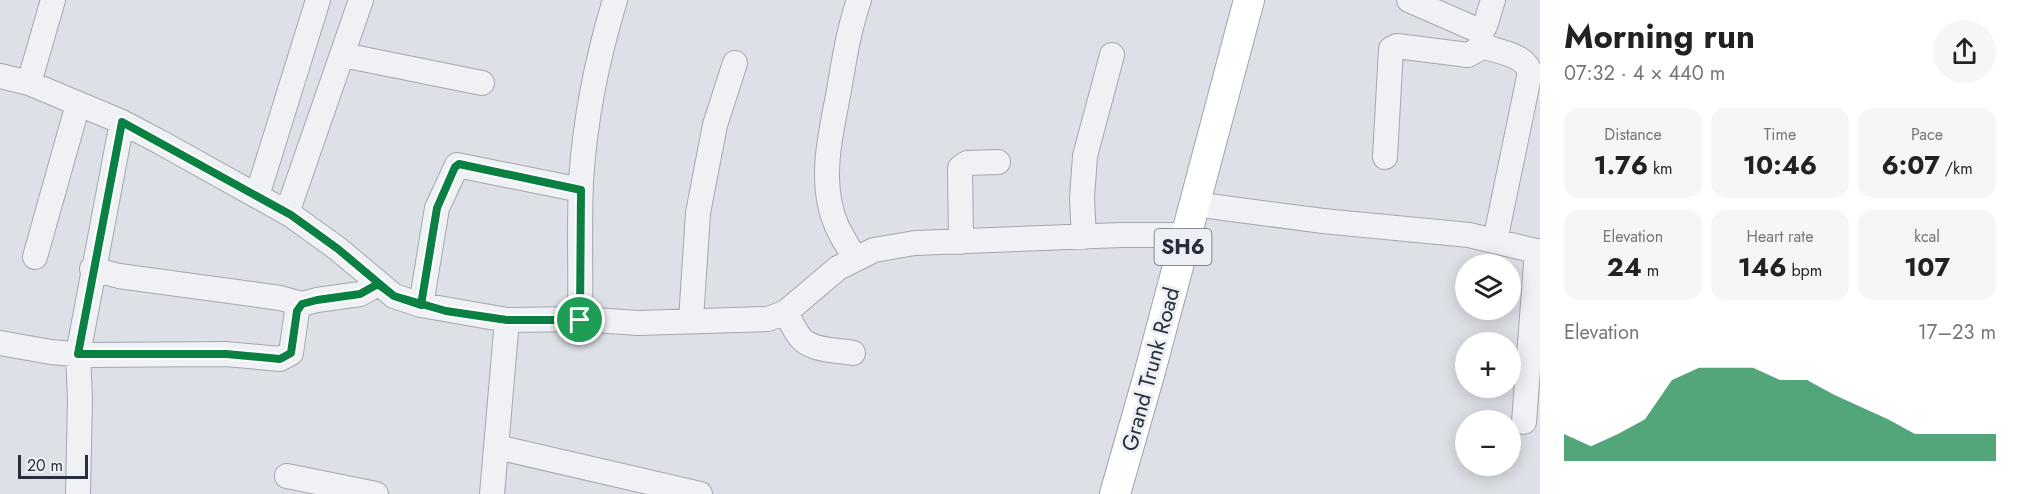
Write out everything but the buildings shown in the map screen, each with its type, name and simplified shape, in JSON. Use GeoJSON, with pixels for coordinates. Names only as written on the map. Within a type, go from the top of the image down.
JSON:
{"type":"FeatureCollection","features":[{"type":"Feature","properties":{"kind":"main road","name":"Grand Trunk Road"},"geometry":{"type":"LineString","coordinates":[[1115,494],[1249,0]]}},
{"type":"Feature","properties":{"kind":"street"},"geometry":{"type":"LineString","coordinates":[[29,83],[53,0]]}},
{"type":"Feature","properties":{"kind":"street"},"geometry":{"type":"LineString","coordinates":[[256,196],[318,0]]}},
{"type":"Feature","properties":{"kind":"street"},"geometry":{"type":"LineString","coordinates":[[287,213],[361,0]]}},
{"type":"Feature","properties":{"kind":"street"},"geometry":{"type":"LineString","coordinates":[[580,320],[581,190],[587,128],[598,55],[615,0]]}},
{"type":"Feature","properties":{"kind":"street"},"geometry":{"type":"LineString","coordinates":[[855,258],[831,211],[827,188],[827,160],[851,23],[859,0]]}},
{"type":"Feature","properties":{"kind":"street"},"geometry":{"type":"LineString","coordinates":[[1409,0],[1475,29],[1482,35],[1485,47],[1523,60],[1528,66],[1530,72],[1495,241]]}},
{"type":"Feature","properties":{"kind":"street"},"geometry":{"type":"LineString","coordinates":[[1385,157],[1391,49],[1397,46],[1468,55],[1477,50],[1493,0]]}},
{"type":"Feature","properties":{"kind":"street"},"geometry":{"type":"LineString","coordinates":[[343,55],[482,83]]}},
{"type":"Feature","properties":{"kind":"street"},"geometry":{"type":"LineString","coordinates":[[1084,237],[1082,198],[1085,156],[1112,55]]}},
{"type":"Feature","properties":{"kind":"street"},"geometry":{"type":"LineString","coordinates":[[691,320],[698,213],[711,141],[735,63]]}},
{"type":"Feature","properties":{"kind":"street"},"geometry":{"type":"LineString","coordinates":[[0,76],[29,83],[122,122],[287,213],[338,249],[394,296],[446,311],[507,320],[638,323],[768,319],[786,312],[821,282],[855,258],[874,250],[915,243],[1186,235]]}},
{"type":"Feature","properties":{"kind":"street"},"geometry":{"type":"LineString","coordinates":[[35,257],[78,104]]}},
{"type":"Feature","properties":{"kind":"street"},"geometry":{"type":"LineString","coordinates":[[78,494],[80,399],[78,354],[92,269],[122,122]]}},
{"type":"Feature","properties":{"kind":"street"},"geometry":{"type":"LineString","coordinates":[[961,242],[960,168],[967,163],[999,162]]}},
{"type":"Feature","properties":{"kind":"street"},"geometry":{"type":"LineString","coordinates":[[421,305],[437,208],[457,165],[581,190]]}},
{"type":"Feature","properties":{"kind":"street"},"geometry":{"type":"LineString","coordinates":[[1194,204],[1323,221],[1469,236],[1538,252],[1524,423]]}},
{"type":"Feature","properties":{"kind":"street"},"geometry":{"type":"LineString","coordinates":[[92,269],[119,276],[280,298],[302,304],[360,294],[378,284]]}},
{"type":"Feature","properties":{"kind":"street"},"geometry":{"type":"LineString","coordinates":[[0,343],[78,354],[226,354],[280,359],[286,358],[291,353],[297,311],[302,304]]}},
{"type":"Feature","properties":{"kind":"street"},"geometry":{"type":"LineString","coordinates":[[786,312],[805,342],[813,346],[853,353]]}},
{"type":"Feature","properties":{"kind":"street"},"geometry":{"type":"LineString","coordinates":[[492,494],[507,320]]}},
{"type":"Feature","properties":{"kind":"street"},"geometry":{"type":"LineString","coordinates":[[497,447],[700,494]]}},
{"type":"Feature","properties":{"kind":"street"},"geometry":{"type":"LineString","coordinates":[[287,476],[376,494]]}},
{"type":"Feature","properties":{"kind":"route"},"geometry":{"type":"LineString","coordinates":[[580,320],[507,320],[446,311],[421,305],[394,296],[338,249],[291,215],[122,122],[92,269],[78,354],[241,354],[280,359],[286,358],[291,353],[297,311],[302,304],[360,294],[378,284],[394,296],[421,305],[437,208],[455,167],[459,164],[581,190],[580,320]]}}]}
